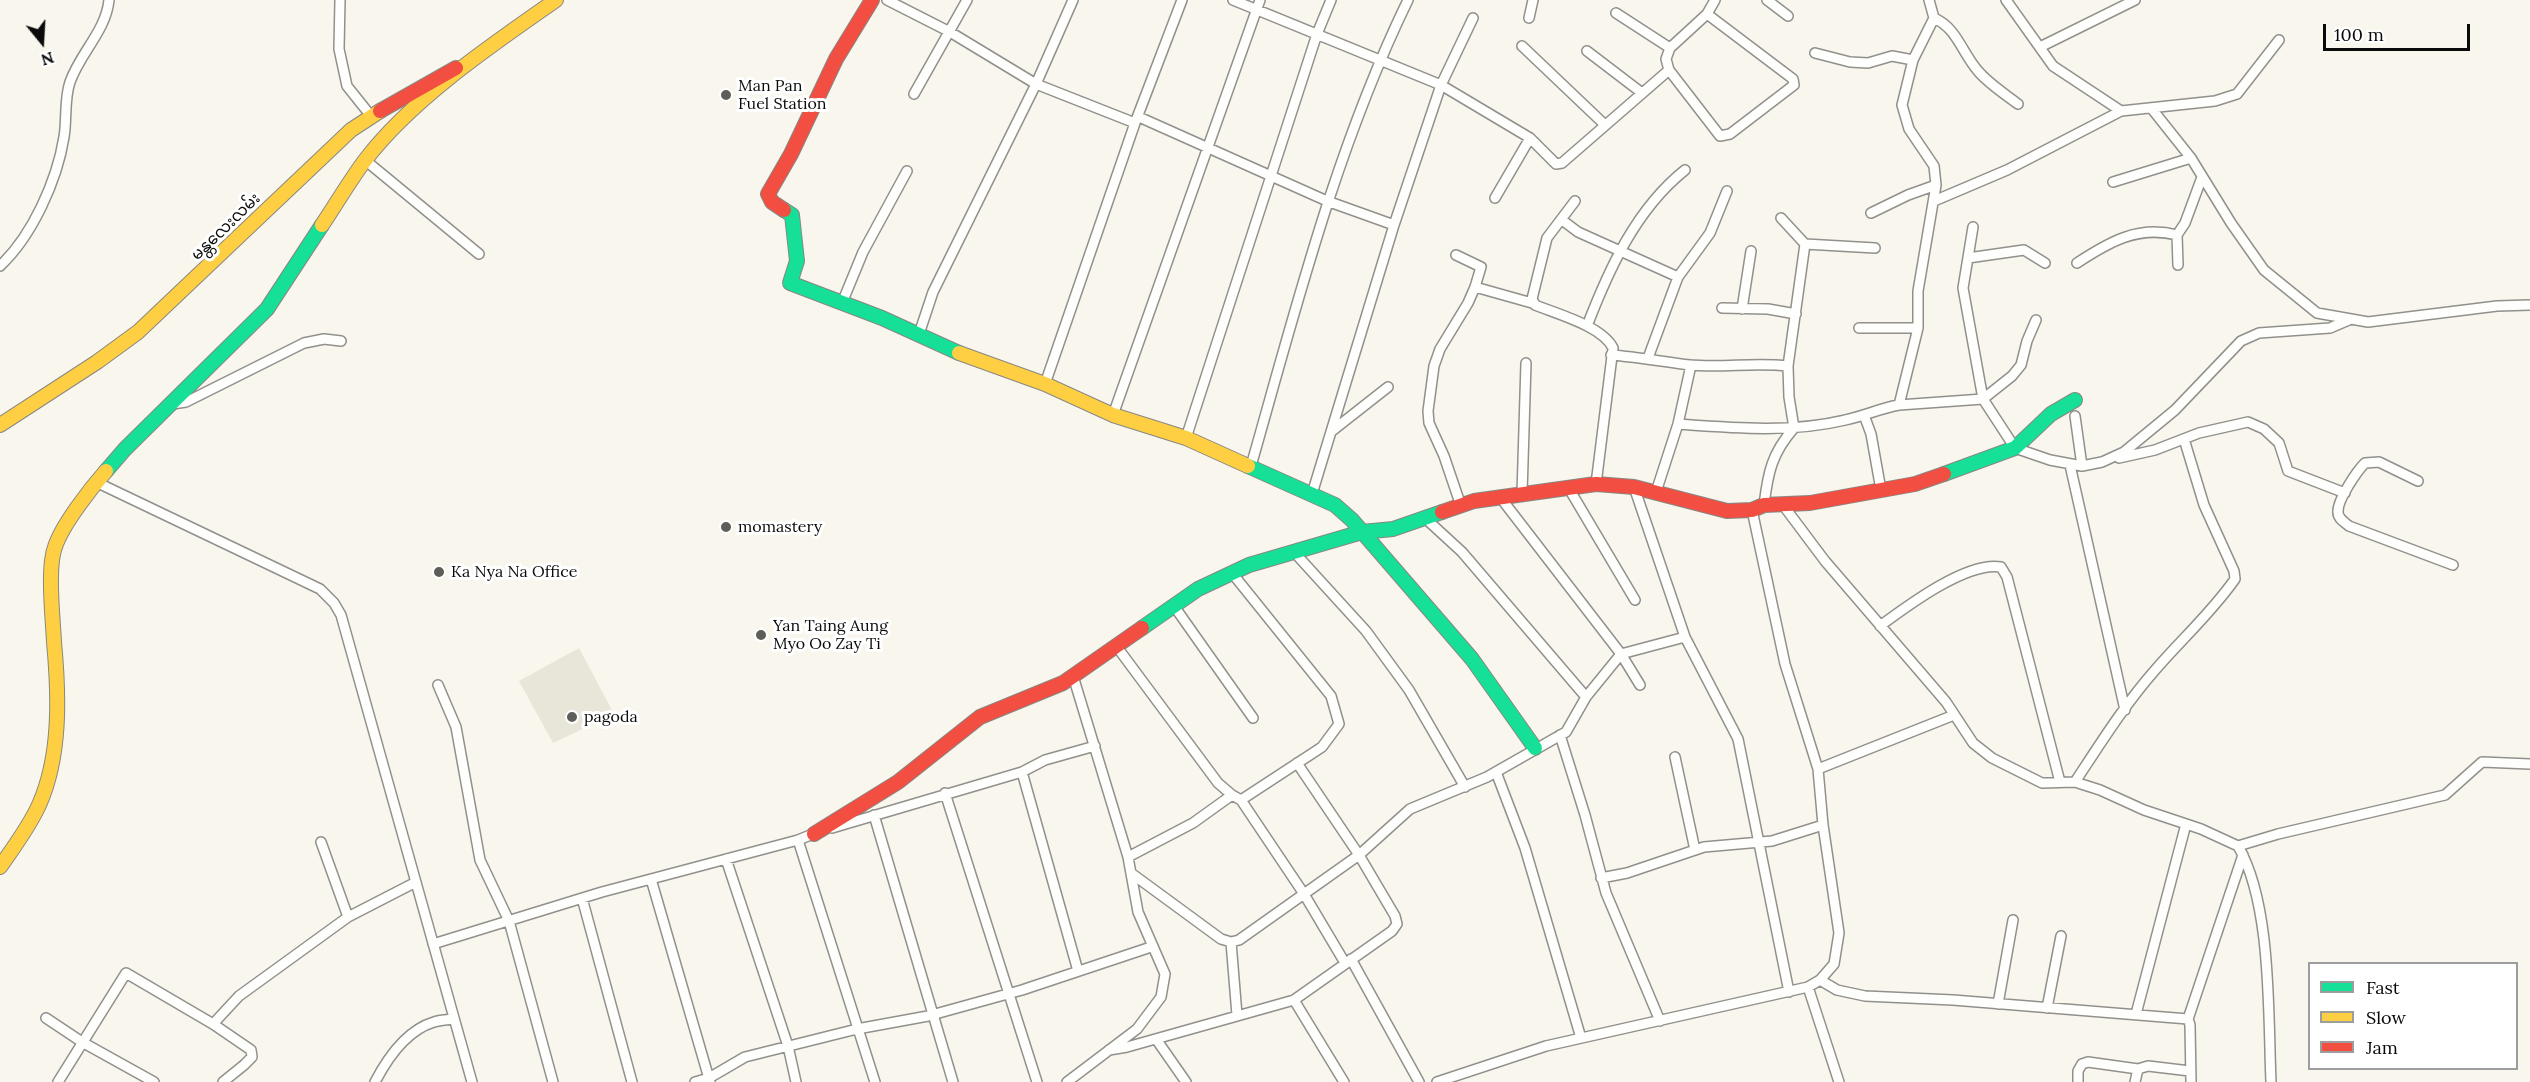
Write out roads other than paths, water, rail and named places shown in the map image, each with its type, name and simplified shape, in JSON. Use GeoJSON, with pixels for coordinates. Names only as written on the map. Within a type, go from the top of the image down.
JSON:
{"type":"FeatureCollection","features":[{"type":"Feature","properties":{"kind":"street"},"geometry":{"type":"LineString","coordinates":[[0,266],[16,251],[35,219],[58,163],[64,136],[70,82],[108,14],[109,0]]}},
{"type":"Feature","properties":{"kind":"street"},"geometry":{"type":"LineString","coordinates":[[340,0],[339,49],[347,86],[371,116]]}},
{"type":"Feature","properties":{"kind":"street"},"geometry":{"type":"LineString","coordinates":[[0,867],[30,824],[47,781],[52,761],[58,688],[51,599],[54,548],[61,534],[96,482],[167,404],[267,309],[365,160],[393,128],[476,57],[556,0]]}},
{"type":"Feature","properties":{"kind":"street"},"geometry":{"type":"LineString","coordinates":[[872,0],[836,59],[768,194],[772,202],[792,215],[797,261],[790,283],[919,334],[956,352],[1045,384],[1113,415],[1186,438],[1210,451],[1251,465],[1335,505],[1362,532],[1477,663],[1515,715],[1535,748]]}},
{"type":"Feature","properties":{"kind":"street"},"geometry":{"type":"LineString","coordinates":[[887,0],[950,32],[1036,84],[1209,148],[1327,201],[1394,225]]}},
{"type":"Feature","properties":{"kind":"street"},"geometry":{"type":"LineString","coordinates":[[914,94],[967,0]]}},
{"type":"Feature","properties":{"kind":"street"},"geometry":{"type":"LineString","coordinates":[[919,334],[933,292],[1036,84],[1073,0]]}},
{"type":"Feature","properties":{"kind":"street"},"geometry":{"type":"LineString","coordinates":[[1045,384],[1137,120],[1182,0]]}},
{"type":"Feature","properties":{"kind":"street"},"geometry":{"type":"LineString","coordinates":[[1233,0],[1258,5],[1317,34],[1441,84],[1530,138],[1556,164],[1562,163],[1604,124],[1669,70]]}},
{"type":"Feature","properties":{"kind":"street"},"geometry":{"type":"LineString","coordinates":[[1186,438],[1317,34],[1331,0]]}},
{"type":"Feature","properties":{"kind":"street"},"geometry":{"type":"LineString","coordinates":[[1251,465],[1327,201],[1381,61],[1408,0]]}},
{"type":"Feature","properties":{"kind":"street"},"geometry":{"type":"LineString","coordinates":[[1530,18],[1533,0]]}},
{"type":"Feature","properties":{"kind":"street"},"geometry":{"type":"LineString","coordinates":[[1707,14],[1793,79],[1794,86],[1730,134],[1719,136],[1669,70],[1666,59],[1670,48],[1707,14],[1715,0]]}},
{"type":"Feature","properties":{"kind":"street"},"geometry":{"type":"LineString","coordinates":[[1767,0],[1788,16]]}},
{"type":"Feature","properties":{"kind":"street"},"geometry":{"type":"LineString","coordinates":[[1899,405],[1918,328],[1918,291],[1936,185],[1934,166],[1909,129],[1902,105],[1913,60],[1934,18],[1929,0]]}},
{"type":"Feature","properties":{"kind":"street"},"geometry":{"type":"LineString","coordinates":[[2006,0],[2053,66],[2121,111]]}},
{"type":"Feature","properties":{"kind":"street"},"geometry":{"type":"LineString","coordinates":[[2040,47],[2136,0]]}},
{"type":"Feature","properties":{"kind":"street"},"geometry":{"type":"LineString","coordinates":[[1113,415],[1258,5]]}},
{"type":"Feature","properties":{"kind":"street"},"geometry":{"type":"LineString","coordinates":[[1616,13],[1670,48]]}},
{"type":"Feature","properties":{"kind":"street"},"geometry":{"type":"LineString","coordinates":[[1312,494],[1394,225],[1441,84],[1473,18]]}},
{"type":"Feature","properties":{"kind":"street"},"geometry":{"type":"LineString","coordinates":[[1934,18],[1944,22],[1954,33],[1978,71],[2018,104]]}},
{"type":"Feature","properties":{"kind":"street"},"geometry":{"type":"LineString","coordinates":[[1934,201],[2007,170],[2121,111],[2215,101],[2237,94],[2279,40]]}},
{"type":"Feature","properties":{"kind":"street"},"geometry":{"type":"LineString","coordinates":[[1522,45],[1604,124]]}},
{"type":"Feature","properties":{"kind":"street"},"geometry":{"type":"LineString","coordinates":[[1587,51],[1642,93]]}},
{"type":"Feature","properties":{"kind":"street"},"geometry":{"type":"LineString","coordinates":[[1815,53],[1850,62],[1868,63],[1892,56],[1913,60]]}},
{"type":"Feature","properties":{"kind":"street","name":"မန္တလေးလမ်း"},"geometry":{"type":"LineString","coordinates":[[0,425],[97,362],[138,332],[351,130],[371,116],[476,57]]}},
{"type":"Feature","properties":{"kind":"street"},"geometry":{"type":"LineString","coordinates":[[2152,109],[2191,158],[2264,270],[2317,313],[2368,322],[2497,306],[2530,305]]}},
{"type":"Feature","properties":{"kind":"street"},"geometry":{"type":"LineString","coordinates":[[1495,198],[1530,138]]}},
{"type":"Feature","properties":{"kind":"street"},"geometry":{"type":"LineString","coordinates":[[2113,183],[2191,158]]}},
{"type":"Feature","properties":{"kind":"street"},"geometry":{"type":"LineString","coordinates":[[365,160],[479,254]]}},
{"type":"Feature","properties":{"kind":"street"},"geometry":{"type":"LineString","coordinates":[[1587,326],[1620,251],[1655,200],[1685,170]]}},
{"type":"Feature","properties":{"kind":"street"},"geometry":{"type":"LineString","coordinates":[[842,303],[863,252],[907,171]]}},
{"type":"Feature","properties":{"kind":"street"},"geometry":{"type":"LineString","coordinates":[[2178,265],[2177,235],[2185,223],[2202,177]]}},
{"type":"Feature","properties":{"kind":"street"},"geometry":{"type":"LineString","coordinates":[[1871,213],[1936,185]]}},
{"type":"Feature","properties":{"kind":"street"},"geometry":{"type":"LineString","coordinates":[[1648,358],[1678,277],[1710,233],[1727,191]]}},
{"type":"Feature","properties":{"kind":"street"},"geometry":{"type":"LineString","coordinates":[[1532,303],[1533,289],[1547,238],[1575,201]]}},
{"type":"Feature","properties":{"kind":"street"},"geometry":{"type":"LineString","coordinates":[[1781,218],[1805,244],[1875,248]]}},
{"type":"Feature","properties":{"kind":"street"},"geometry":{"type":"LineString","coordinates":[[1562,220],[1578,231],[1678,277]]}},
{"type":"Feature","properties":{"kind":"street"},"geometry":{"type":"LineString","coordinates":[[1973,226],[1963,288],[1983,399],[2015,448],[2050,460],[2082,466],[2155,450],[2199,432],[2248,422],[2253,423],[2279,443],[2288,471],[2344,493]]}},
{"type":"Feature","properties":{"kind":"street"},"geometry":{"type":"LineString","coordinates":[[2077,263],[2111,242],[2131,233],[2152,231],[2177,235]]}},
{"type":"Feature","properties":{"kind":"street"},"geometry":{"type":"LineString","coordinates":[[1794,428],[1789,397],[1788,366],[1805,244]]}},
{"type":"Feature","properties":{"kind":"street"},"geometry":{"type":"LineString","coordinates":[[1968,258],[2024,250],[2045,263]]}},
{"type":"Feature","properties":{"kind":"street"},"geometry":{"type":"LineString","coordinates":[[1742,309],[1750,251]]}},
{"type":"Feature","properties":{"kind":"street"},"geometry":{"type":"LineString","coordinates":[[1456,255],[1481,267],[1468,303],[1440,349],[1434,366],[1428,411],[1429,423],[1444,456],[1461,506]]}},
{"type":"Feature","properties":{"kind":"street"},"geometry":{"type":"LineString","coordinates":[[1475,287],[1532,303],[1587,326],[1609,340],[1613,348],[1596,484]]}},
{"type":"Feature","properties":{"kind":"street"},"geometry":{"type":"LineString","coordinates":[[1722,308],[1768,309],[1796,314]]}},
{"type":"Feature","properties":{"kind":"street"},"geometry":{"type":"LineString","coordinates":[[2102,462],[2124,452],[2144,437],[2175,410],[2241,341],[2259,333],[2330,328],[2351,319]]}},
{"type":"Feature","properties":{"kind":"street"},"geometry":{"type":"LineString","coordinates":[[1678,424],[1731,428],[1794,428],[1845,421],[1899,405],[1983,399],[2012,376],[2021,365],[2027,341],[2036,320]]}},
{"type":"Feature","properties":{"kind":"street"},"geometry":{"type":"LineString","coordinates":[[1859,328],[1918,328]]}},
{"type":"Feature","properties":{"kind":"street"},"geometry":{"type":"LineString","coordinates":[[167,404],[186,402],[304,343],[324,339],[341,341]]}},
{"type":"Feature","properties":{"kind":"street"},"geometry":{"type":"LineString","coordinates":[[1611,355],[1691,365],[1762,363],[1788,366]]}},
{"type":"Feature","properties":{"kind":"street"},"geometry":{"type":"LineString","coordinates":[[1522,494],[1526,363]]}},
{"type":"Feature","properties":{"kind":"street"},"geometry":{"type":"LineString","coordinates":[[1656,492],[1678,424],[1691,365]]}},
{"type":"Feature","properties":{"kind":"street"},"geometry":{"type":"LineString","coordinates":[[1332,431],[1388,387]]}},
{"type":"Feature","properties":{"kind":"street"},"geometry":{"type":"LineString","coordinates":[[814,834],[898,782],[980,717],[1063,683],[1198,589],[1249,565],[1362,532],[1393,529],[1474,501],[1568,487],[1596,484],[1634,487],[1727,511],[1783,505],[1915,484],[2015,448],[2051,414],[2075,400]]}},
{"type":"Feature","properties":{"kind":"street"},"geometry":{"type":"LineString","coordinates":[[1864,415],[1871,434],[1881,490]]}},
{"type":"Feature","properties":{"kind":"street"},"geometry":{"type":"LineString","coordinates":[[2075,416],[2082,466]]}},
{"type":"Feature","properties":{"kind":"street"},"geometry":{"type":"LineString","coordinates":[[1437,1082],[1545,1046],[1808,987],[1820,980],[1834,964],[1839,933],[1823,825],[1818,769],[1785,664],[1758,507],[1768,472],[1780,444],[1794,428]]}},
{"type":"Feature","properties":{"kind":"street"},"geometry":{"type":"LineString","coordinates":[[2075,782],[2154,671],[2224,595],[2235,579],[2234,571],[2204,505],[2184,439]]}},
{"type":"Feature","properties":{"kind":"street"},"geometry":{"type":"LineString","coordinates":[[2418,481],[2379,462],[2369,462],[2361,466],[2344,493],[2338,510],[2339,518],[2349,526],[2453,565]]}},
{"type":"Feature","properties":{"kind":"street"},"geometry":{"type":"LineString","coordinates":[[2070,465],[2125,710]]}},
{"type":"Feature","properties":{"kind":"street"},"geometry":{"type":"LineString","coordinates":[[96,482],[320,589],[334,603],[341,615],[472,1082]]}},
{"type":"Feature","properties":{"kind":"street"},"geometry":{"type":"LineString","coordinates":[[1568,487],[1635,600]]}},
{"type":"Feature","properties":{"kind":"street"},"geometry":{"type":"LineString","coordinates":[[1634,487],[1685,637],[1738,739],[1789,992]]}},
{"type":"Feature","properties":{"kind":"street"},"geometry":{"type":"LineString","coordinates":[[1500,497],[1621,654],[1640,686]]}},
{"type":"Feature","properties":{"kind":"street"},"geometry":{"type":"LineString","coordinates":[[1783,505],[1825,561],[1954,715],[1973,743],[1992,758],[2042,783],[2075,782],[2100,790],[2144,810],[2229,840],[2241,850],[2262,923],[2271,1082]]}},
{"type":"Feature","properties":{"kind":"street"},"geometry":{"type":"LineString","coordinates":[[1425,518],[1462,552],[1587,697]]}},
{"type":"Feature","properties":{"kind":"street"},"geometry":{"type":"LineString","coordinates":[[1294,552],[1366,631],[1409,690],[1465,787]]}},
{"type":"Feature","properties":{"kind":"street"},"geometry":{"type":"LineString","coordinates":[[1880,626],[1934,587],[1977,570],[1994,566],[2001,567],[2007,577],[2030,661],[2060,783]]}},
{"type":"Feature","properties":{"kind":"street"},"geometry":{"type":"LineString","coordinates":[[1232,573],[1331,696],[1340,724],[1322,747],[1242,800]]}},
{"type":"Feature","properties":{"kind":"street"},"geometry":{"type":"LineString","coordinates":[[1174,606],[1253,718]]}},
{"type":"Feature","properties":{"kind":"street"},"geometry":{"type":"LineString","coordinates":[[1131,873],[1221,939],[1231,942],[1239,940],[1359,855],[1410,809],[1496,772],[1566,732],[1587,697],[1621,654],[1685,637]]}},
{"type":"Feature","properties":{"kind":"street"},"geometry":{"type":"LineString","coordinates":[[1117,647],[1218,783],[1242,800],[1348,961],[1419,1082]]}},
{"type":"Feature","properties":{"kind":"street"},"geometry":{"type":"LineString","coordinates":[[1067,1082],[1137,1029],[1161,997],[1165,974],[1151,947],[1138,912],[1128,858],[1072,676]]}},
{"type":"Feature","properties":{"kind":"street"},"geometry":{"type":"LineString","coordinates":[[438,685],[456,727],[480,860],[509,921],[553,1082]]}},
{"type":"Feature","properties":{"kind":"street"},"geometry":{"type":"LineString","coordinates":[[1818,769],[1954,715]]}},
{"type":"Feature","properties":{"kind":"street"},"geometry":{"type":"LineString","coordinates":[[1560,735],[1605,893],[1660,1021]]}},
{"type":"Feature","properties":{"kind":"street"},"geometry":{"type":"LineString","coordinates":[[433,944],[582,898],[798,840],[945,793],[1022,772],[1045,760],[1095,747]]}},
{"type":"Feature","properties":{"kind":"street"},"geometry":{"type":"LineString","coordinates":[[1676,757],[1695,850]]}},
{"type":"Feature","properties":{"kind":"street"},"geometry":{"type":"LineString","coordinates":[[2191,1082],[2188,1019],[2241,850],[2278,834],[2445,795],[2482,762],[2530,764]]}},
{"type":"Feature","properties":{"kind":"street"},"geometry":{"type":"LineString","coordinates":[[1109,1050],[1294,1000],[1392,931],[1397,924],[1395,916],[1359,855],[1297,763]]}},
{"type":"Feature","properties":{"kind":"street"},"geometry":{"type":"LineString","coordinates":[[1022,772],[1078,971]]}},
{"type":"Feature","properties":{"kind":"street"},"geometry":{"type":"LineString","coordinates":[[1496,772],[1525,848],[1581,1038]]}},
{"type":"Feature","properties":{"kind":"street"},"geometry":{"type":"LineString","coordinates":[[945,793],[1037,1082]]}},
{"type":"Feature","properties":{"kind":"street"},"geometry":{"type":"LineString","coordinates":[[1128,858],[1193,823],[1232,795]]}},
{"type":"Feature","properties":{"kind":"street"},"geometry":{"type":"LineString","coordinates":[[873,815],[953,1082]]}},
{"type":"Feature","properties":{"kind":"street"},"geometry":{"type":"LineString","coordinates":[[2136,1014],[2186,824]]}},
{"type":"Feature","properties":{"kind":"street"},"geometry":{"type":"LineString","coordinates":[[1601,878],[1628,873],[1704,847],[1772,840],[1823,825]]}},
{"type":"Feature","properties":{"kind":"street"},"geometry":{"type":"LineString","coordinates":[[798,840],[875,1082]]}},
{"type":"Feature","properties":{"kind":"street"},"geometry":{"type":"LineString","coordinates":[[321,843],[348,917]]}},
{"type":"Feature","properties":{"kind":"street"},"geometry":{"type":"LineString","coordinates":[[726,859],[788,1047],[796,1082]]}},
{"type":"Feature","properties":{"kind":"street"},"geometry":{"type":"LineString","coordinates":[[651,879],[710,1080]]}},
{"type":"Feature","properties":{"kind":"street"},"geometry":{"type":"LineString","coordinates":[[213,1024],[240,996],[348,917],[417,882]]}},
{"type":"Feature","properties":{"kind":"street"},"geometry":{"type":"LineString","coordinates":[[582,898],[632,1082]]}},
{"type":"Feature","properties":{"kind":"street"},"geometry":{"type":"LineString","coordinates":[[1998,1004],[2013,920]]}},
{"type":"Feature","properties":{"kind":"street"},"geometry":{"type":"LineString","coordinates":[[2047,1008],[2061,936]]}},
{"type":"Feature","properties":{"kind":"street"},"geometry":{"type":"LineString","coordinates":[[1231,942],[1238,1015]]}},
{"type":"Feature","properties":{"kind":"street"},"geometry":{"type":"LineString","coordinates":[[695,1082],[710,1080],[745,1057],[857,1029],[933,1014],[1009,993],[1151,947]]}},
{"type":"Feature","properties":{"kind":"street"},"geometry":{"type":"LineString","coordinates":[[58,1082],[126,973],[213,1024],[251,1050],[252,1057],[223,1082]]}},
{"type":"Feature","properties":{"kind":"street"},"geometry":{"type":"LineString","coordinates":[[1820,980],[1837,990],[1865,996],[2188,1019]]}},
{"type":"Feature","properties":{"kind":"street"},"geometry":{"type":"LineString","coordinates":[[1808,987],[1839,1082]]}},
{"type":"Feature","properties":{"kind":"street"},"geometry":{"type":"LineString","coordinates":[[1294,1000],[1344,1082]]}},
{"type":"Feature","properties":{"kind":"street"},"geometry":{"type":"LineString","coordinates":[[46,1018],[82,1042],[154,1082]]}},
{"type":"Feature","properties":{"kind":"street"},"geometry":{"type":"LineString","coordinates":[[375,1082],[384,1065],[413,1033],[434,1022],[453,1020]]}},
{"type":"Feature","properties":{"kind":"street"},"geometry":{"type":"LineString","coordinates":[[1156,1039],[1186,1082]]}},
{"type":"Feature","properties":{"kind":"street"},"geometry":{"type":"LineString","coordinates":[[2078,1082],[2078,1071],[2082,1064],[2088,1062],[2138,1069],[2148,1066],[2190,1071]]}},
{"type":"Feature","properties":{"kind":"street"},"geometry":{"type":"LineString","coordinates":[[2135,1082],[2138,1069]]}},
{"type":"Feature","properties":{"kind":"place","name":"Man Pan Fuel Station"},"geometry":{"type":"Point","coordinates":[726,95]}},
{"type":"Feature","properties":{"kind":"place","name":"momastery"},"geometry":{"type":"Point","coordinates":[726,527]}},
{"type":"Feature","properties":{"kind":"place","name":"Ka Nya Na Office"},"geometry":{"type":"Point","coordinates":[439,572]}},
{"type":"Feature","properties":{"kind":"place","name":"Yan Taing Aung Myo Oo Zay Ti"},"geometry":{"type":"Point","coordinates":[761,635]}},
{"type":"Feature","properties":{"kind":"place","name":"pagoda"},"geometry":{"type":"Point","coordinates":[572,717]}}]}
